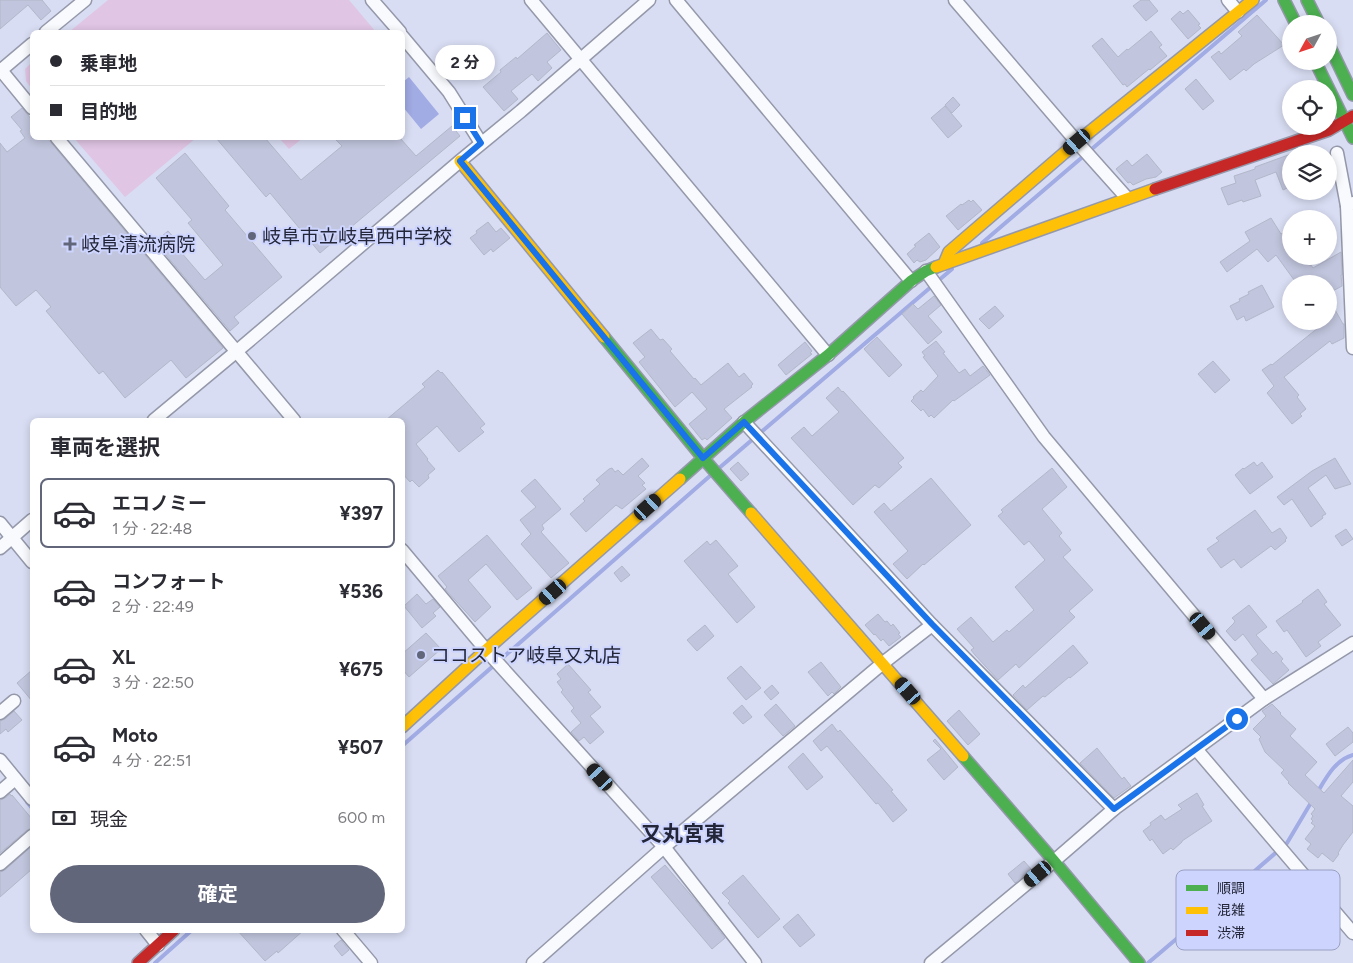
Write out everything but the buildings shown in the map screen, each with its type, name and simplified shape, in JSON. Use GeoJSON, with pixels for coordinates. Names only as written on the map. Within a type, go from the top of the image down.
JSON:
{"type":"FeatureCollection","features":[{"type":"Feature","properties":{"kind":"street"},"geometry":{"type":"LineString","coordinates":[[48,30],[85,0]]}},
{"type":"Feature","properties":{"kind":"street"},"geometry":{"type":"LineString","coordinates":[[372,0],[398,30]]}},
{"type":"Feature","properties":{"kind":"street"},"geometry":{"type":"LineString","coordinates":[[531,0],[828,355]]}},
{"type":"Feature","properties":{"kind":"street"},"geometry":{"type":"LineString","coordinates":[[156,418],[521,111],[649,0]]}},
{"type":"Feature","properties":{"kind":"street"},"geometry":{"type":"LineString","coordinates":[[676,0],[911,280]]}},
{"type":"Feature","properties":{"kind":"street"},"geometry":{"type":"LineString","coordinates":[[955,0],[1126,198]]}},
{"type":"Feature","properties":{"kind":"street"},"geometry":{"type":"LineString","coordinates":[[1228,0],[1238,12]]}},
{"type":"Feature","properties":{"kind":"street"},"geometry":{"type":"LineString","coordinates":[[944,264],[949,252],[1077,142],[1253,0]]}},
{"type":"Feature","properties":{"kind":"street"},"geometry":{"type":"LineString","coordinates":[[1284,0],[1292,15]]}},
{"type":"Feature","properties":{"kind":"street"},"geometry":{"type":"LineString","coordinates":[[1307,0],[1314,15]]}},
{"type":"Feature","properties":{"kind":"street"},"geometry":{"type":"LineString","coordinates":[[405,40],[448,92],[481,143]]}},
{"type":"Feature","properties":{"kind":"street"},"geometry":{"type":"LineString","coordinates":[[30,46],[0,70],[30,106]]}},
{"type":"Feature","properties":{"kind":"street"},"geometry":{"type":"LineString","coordinates":[[1338,63],[1353,94]]}},
{"type":"Feature","properties":{"kind":"street"},"geometry":{"type":"LineString","coordinates":[[1320,70],[1349,118],[1353,138]]}},
{"type":"Feature","properties":{"kind":"street"},"geometry":{"type":"LineString","coordinates":[[405,724],[486,650],[744,422],[828,355],[911,280],[926,271],[944,264],[1126,198],[1329,130],[1349,118]]}},
{"type":"Feature","properties":{"kind":"street"},"geometry":{"type":"LineString","coordinates":[[59,140],[292,418]]}},
{"type":"Feature","properties":{"kind":"street"},"geometry":{"type":"LineString","coordinates":[[1337,153],[1350,204],[1353,348]]}},
{"type":"Feature","properties":{"kind":"street"},"geometry":{"type":"LineString","coordinates":[[460,161],[703,458],[884,663],[1139,963]]}},
{"type":"Feature","properties":{"kind":"street"},"geometry":{"type":"LineString","coordinates":[[926,271],[1044,437],[1264,699]]}},
{"type":"Feature","properties":{"kind":"street"},"geometry":{"type":"LineString","coordinates":[[744,422],[932,624],[1114,809]]}},
{"type":"Feature","properties":{"kind":"street"},"geometry":{"type":"LineString","coordinates":[[0,548],[30,522]]}},
{"type":"Feature","properties":{"kind":"street"},"geometry":{"type":"LineString","coordinates":[[0,523],[30,560]]}},
{"type":"Feature","properties":{"kind":"street"},"geometry":{"type":"LineString","coordinates":[[405,554],[486,650],[664,847],[755,963]]}},
{"type":"Feature","properties":{"kind":"street"},"geometry":{"type":"LineString","coordinates":[[533,963],[664,847],[932,624]]}},
{"type":"Feature","properties":{"kind":"street"},"geometry":{"type":"LineString","coordinates":[[931,963],[1114,809],[1264,699],[1353,643]]}},
{"type":"Feature","properties":{"kind":"street"},"geometry":{"type":"LineString","coordinates":[[0,713],[14,701]]}},
{"type":"Feature","properties":{"kind":"street"},"geometry":{"type":"LineString","coordinates":[[1196,749],[1299,870]]}},
{"type":"Feature","properties":{"kind":"street"},"geometry":{"type":"LineString","coordinates":[[0,760],[30,797]]}},
{"type":"Feature","properties":{"kind":"street"},"geometry":{"type":"LineString","coordinates":[[0,792],[15,779]]}},
{"type":"Feature","properties":{"kind":"street"},"geometry":{"type":"LineString","coordinates":[[0,864],[30,838]]}},
{"type":"Feature","properties":{"kind":"street"},"geometry":{"type":"LineString","coordinates":[[1340,918],[1353,933]]}},
{"type":"Feature","properties":{"kind":"street"},"geometry":{"type":"LineString","coordinates":[[148,933],[158,945]]}},
{"type":"Feature","properties":{"kind":"street"},"geometry":{"type":"LineString","coordinates":[[138,963],[171,933]]}},
{"type":"Feature","properties":{"kind":"street"},"geometry":{"type":"LineString","coordinates":[[346,933],[371,963]]}},
{"type":"Feature","properties":{"kind":"shaded area"},"geometry":{"type":"Polygon","coordinates":[[[108,0],[349,0],[374,30],[71,30],[108,0]]]}},
{"type":"Feature","properties":{"kind":"shaded area"},"geometry":{"type":"Polygon","coordinates":[[[30,64],[30,86],[26,81],[25,69],[30,64]]]}},
{"type":"Feature","properties":{"kind":"shaded area"},"geometry":{"type":"Polygon","coordinates":[[[76,140],[194,140],[125,197],[76,140]]]}},
{"type":"Feature","properties":{"kind":"shaded area"},"geometry":{"type":"Polygon","coordinates":[[[281,140],[300,140],[289,149],[281,140]]]}},
{"type":"Feature","properties":{"kind":"water"},"geometry":{"type":"Polygon","coordinates":[[[409,77],[439,114],[421,129],[405,109],[405,80],[409,77]]]}},
{"type":"Feature","properties":{"kind":"waterway"},"geometry":{"type":"LineString","coordinates":[[982,243],[1266,0]]}},
{"type":"Feature","properties":{"kind":"waterway"},"geometry":{"type":"LineString","coordinates":[[718,469],[952,269]]}},
{"type":"Feature","properties":{"kind":"waterway"},"geometry":{"type":"LineString","coordinates":[[405,743],[711,475]]}},
{"type":"Feature","properties":{"kind":"waterway"},"geometry":{"type":"LineString","coordinates":[[1317,793],[1336,765],[1353,755]]}},
{"type":"Feature","properties":{"kind":"waterway"},"geometry":{"type":"LineString","coordinates":[[1256,870],[1287,843],[1312,801]]}},
{"type":"Feature","properties":{"kind":"waterway"},"geometry":{"type":"LineString","coordinates":[[27,802],[30,806]]}},
{"type":"Feature","properties":{"kind":"waterway"},"geometry":{"type":"LineString","coordinates":[[155,963],[189,933]]}},
{"type":"Feature","properties":{"kind":"waterway"},"geometry":{"type":"LineString","coordinates":[[1148,963],[1176,939]]}},
{"type":"Feature","properties":{"kind":"traffic: fast"},"geometry":{"type":"LineString","coordinates":[[1284,0],[1292,15]]}},
{"type":"Feature","properties":{"kind":"traffic: fast"},"geometry":{"type":"LineString","coordinates":[[1307,0],[1314,15]]}},
{"type":"Feature","properties":{"kind":"traffic: fast"},"geometry":{"type":"LineString","coordinates":[[1338,64],[1353,95]]}},
{"type":"Feature","properties":{"kind":"traffic: fast"},"geometry":{"type":"LineString","coordinates":[[1319,70],[1353,138]]}},
{"type":"Feature","properties":{"kind":"traffic: fast"},"geometry":{"type":"LineString","coordinates":[[680,479],[744,422],[828,355],[911,281],[936,267]]}},
{"type":"Feature","properties":{"kind":"traffic: fast"},"geometry":{"type":"LineString","coordinates":[[604,337],[703,458],[751,513]]}},
{"type":"Feature","properties":{"kind":"traffic: fast"},"geometry":{"type":"LineString","coordinates":[[963,756],[1139,963]]}},
{"type":"Feature","properties":{"kind":"traffic: slow"},"geometry":{"type":"LineString","coordinates":[[944,264],[949,252],[1077,142],[1253,0]]}},
{"type":"Feature","properties":{"kind":"traffic: slow"},"geometry":{"type":"LineString","coordinates":[[460,161],[604,337]]}},
{"type":"Feature","properties":{"kind":"traffic: slow"},"geometry":{"type":"LineString","coordinates":[[936,267],[1155,189]]}},
{"type":"Feature","properties":{"kind":"traffic: slow"},"geometry":{"type":"LineString","coordinates":[[405,724],[486,650],[680,479]]}},
{"type":"Feature","properties":{"kind":"traffic: slow"},"geometry":{"type":"LineString","coordinates":[[751,513],[963,756]]}},
{"type":"Feature","properties":{"kind":"traffic: jam"},"geometry":{"type":"LineString","coordinates":[[1155,189],[1329,130],[1353,116]]}},
{"type":"Feature","properties":{"kind":"traffic: jam"},"geometry":{"type":"LineString","coordinates":[[138,963],[171,933]]}},
{"type":"Feature","properties":{"kind":"place","name":"岐阜市立岐阜西中学校"},"geometry":{"type":"Point","coordinates":[252,236]}},
{"type":"Feature","properties":{"kind":"place","name":"岐阜清流病院"},"geometry":{"type":"Point","coordinates":[70,244]}},
{"type":"Feature","properties":{"kind":"place","name":"ココストア岐阜又丸店"},"geometry":{"type":"Point","coordinates":[421,655]}},
{"type":"Feature","properties":{"kind":"district","name":"又丸宮東"},"geometry":{"type":"Point","coordinates":[683,833]}},
{"type":"Feature","properties":{"kind":"route"},"geometry":{"type":"LineString","coordinates":[[465,118],[481,143],[460,161],[703,458],[744,422],[932,624],[1114,809],[1237,719]]}}]}
